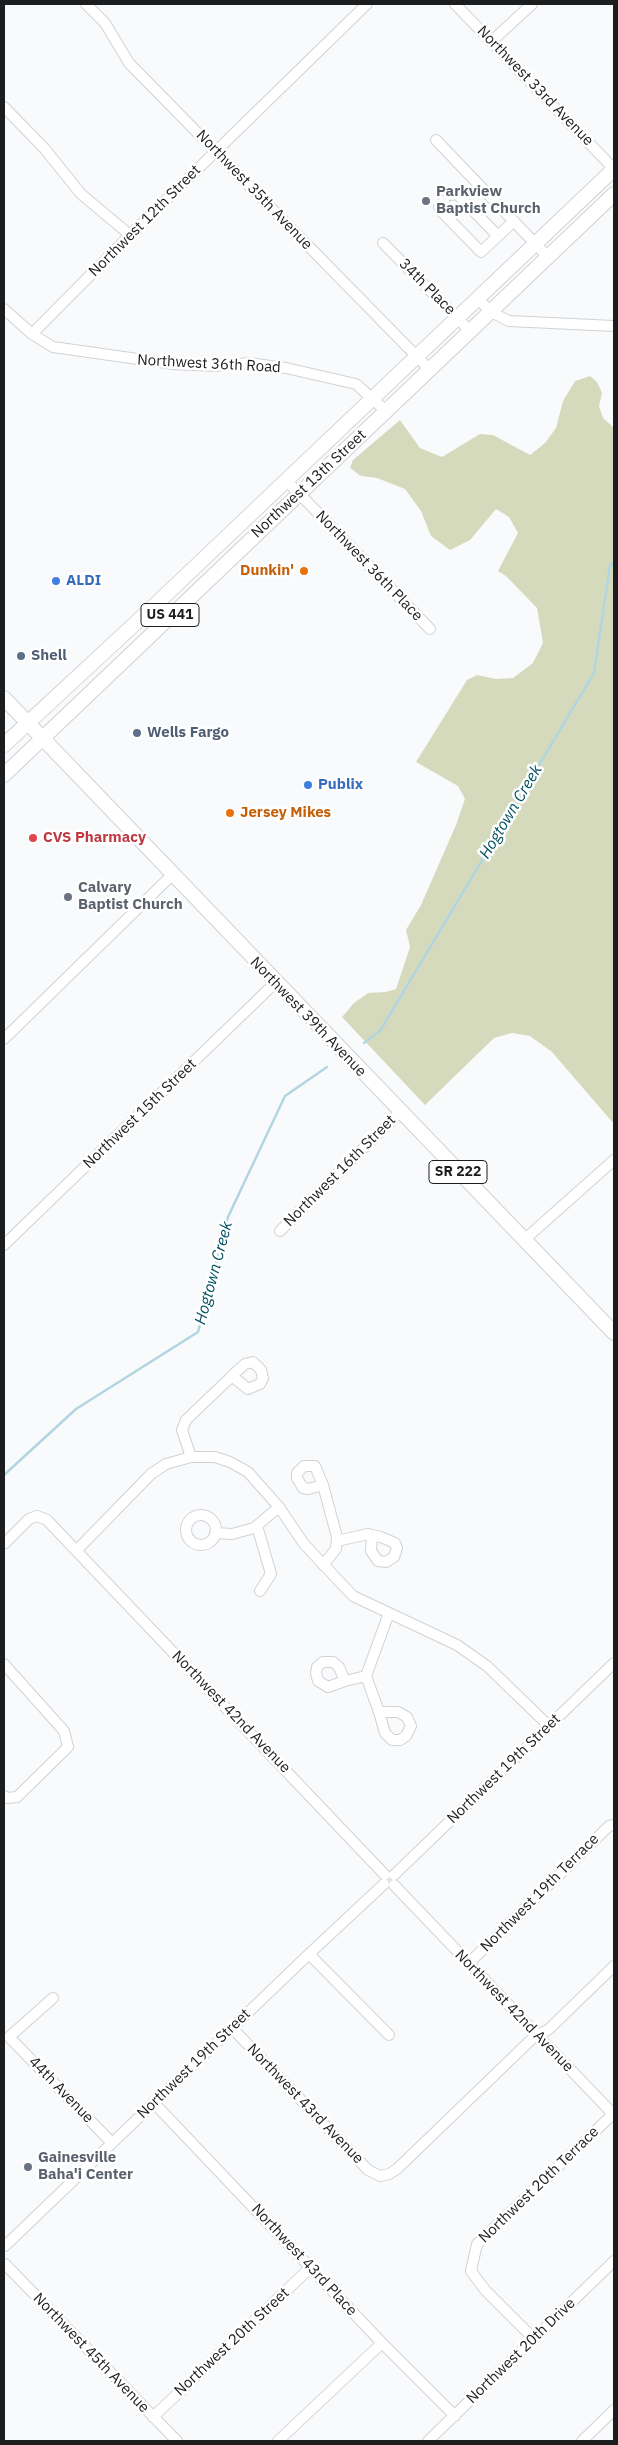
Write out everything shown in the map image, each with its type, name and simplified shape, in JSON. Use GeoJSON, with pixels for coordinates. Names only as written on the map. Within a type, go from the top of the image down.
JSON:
{"type":"FeatureCollection","features":[{"type":"Feature","properties":{"kind":"main road","name":"Northwest 13th Street"},"geometry":{"type":"LineString","coordinates":[[4,745],[287,481],[614,169]]}},
{"type":"Feature","properties":{"kind":"main road","name":"Northwest 13th Street"},"geometry":{"type":"LineString","coordinates":[[4,775],[614,194]]}},
{"type":"Feature","properties":{"kind":"main road","name":"Northwest 39th Avenue"},"geometry":{"type":"LineString","coordinates":[[4,698],[400,1112],[524,1240],[613,1327]]}},
{"type":"Feature","properties":{"kind":"street","name":"Northwest 35th Avenue"},"geometry":{"type":"LineString","coordinates":[[86,4],[105,23],[129,62],[430,370]]}},
{"type":"Feature","properties":{"kind":"street","name":"Northwest 12th Street"},"geometry":{"type":"LineString","coordinates":[[32,334],[130,235],[367,4]]}},
{"type":"Feature","properties":{"kind":"street","name":"Northwest 33rd Avenue"},"geometry":{"type":"LineString","coordinates":[[455,4],[614,169]]}},
{"type":"Feature","properties":{"kind":"street"},"geometry":{"type":"LineString","coordinates":[[492,41],[532,4]]}},
{"type":"Feature","properties":{"kind":"street"},"geometry":{"type":"LineString","coordinates":[[4,107],[44,148],[81,194],[130,235]]}},
{"type":"Feature","properties":{"kind":"street"},"geometry":{"type":"LineString","coordinates":[[436,140],[548,257]]}},
{"type":"Feature","properties":{"kind":"street"},"geometry":{"type":"LineString","coordinates":[[498,236],[456,194],[447,198],[440,207],[441,211],[481,252],[514,221]]}},
{"type":"Feature","properties":{"kind":"street","name":"34th Place"},"geometry":{"type":"LineString","coordinates":[[384,243],[470,331]]}},
{"type":"Feature","properties":{"kind":"street"},"geometry":{"type":"LineString","coordinates":[[478,299],[491,312],[509,321],[614,326]]}},
{"type":"Feature","properties":{"kind":"street","name":"Northwest 36th Road"},"geometry":{"type":"LineString","coordinates":[[4,309],[32,334],[54,347],[129,359],[216,366],[248,363],[286,368],[356,384],[387,412]]}},
{"type":"Feature","properties":{"kind":"street","name":"Northwest 36th Place"},"geometry":{"type":"LineString","coordinates":[[287,481],[430,629]]}},
{"type":"Feature","properties":{"kind":"street"},"geometry":{"type":"LineString","coordinates":[[4,1039],[172,875]]}},
{"type":"Feature","properties":{"kind":"street","name":"Northwest 15th Street"},"geometry":{"type":"LineString","coordinates":[[4,1245],[276,983]]}},
{"type":"Feature","properties":{"kind":"street","name":"Northwest 16th Street"},"geometry":{"type":"LineString","coordinates":[[280,1230],[400,1112]]}},
{"type":"Feature","properties":{"kind":"street"},"geometry":{"type":"LineString","coordinates":[[524,1240],[614,1160]]}},
{"type":"Feature","properties":{"kind":"street"},"geometry":{"type":"LineString","coordinates":[[191,1456],[182,1430],[186,1420],[232,1376]]}},
{"type":"Feature","properties":{"kind":"street"},"geometry":{"type":"LineString","coordinates":[[4,1544],[29,1519],[37,1516],[47,1520],[77,1550],[151,1474],[166,1464],[191,1456],[216,1458],[230,1462],[248,1472],[279,1507],[304,1544],[353,1596],[458,1645],[487,1666],[548,1725]]}},
{"type":"Feature","properties":{"kind":"street"},"geometry":{"type":"LineString","coordinates":[[323,1485],[337,1541],[336,1549],[323,1565]]}},
{"type":"Feature","properties":{"kind":"street"},"geometry":{"type":"LineString","coordinates":[[216,1533],[232,1534],[257,1526],[279,1507]]}},
{"type":"Feature","properties":{"kind":"street"},"geometry":{"type":"LineString","coordinates":[[257,1526],[271,1574],[260,1591]]}},
{"type":"Feature","properties":{"kind":"street"},"geometry":{"type":"LineString","coordinates":[[337,1541],[372,1535]]}},
{"type":"Feature","properties":{"kind":"street","name":"Northwest 42nd Avenue"},"geometry":{"type":"LineString","coordinates":[[77,1550],[468,1964],[614,2114]]}},
{"type":"Feature","properties":{"kind":"street"},"geometry":{"type":"LineString","coordinates":[[379,1712],[366,1676],[389,1613]]}},
{"type":"Feature","properties":{"kind":"street","name":"Northwest 19th Street"},"geometry":{"type":"LineString","coordinates":[[4,2245],[389,1880],[614,1663]]}},
{"type":"Feature","properties":{"kind":"street"},"geometry":{"type":"LineString","coordinates":[[4,1664],[64,1731],[68,1747],[17,1797],[5,1797]]}},
{"type":"Feature","properties":{"kind":"street"},"geometry":{"type":"LineString","coordinates":[[345,1681],[366,1676]]}},
{"type":"Feature","properties":{"kind":"street","name":"Northwest 19th Terrace"},"geometry":{"type":"LineString","coordinates":[[468,1964],[608,1826],[614,1825]]}},
{"type":"Feature","properties":{"kind":"street"},"geometry":{"type":"LineString","coordinates":[[309,1954],[389,2035]]}},
{"type":"Feature","properties":{"kind":"street"},"geometry":{"type":"LineString","coordinates":[[536,2035],[548,2030],[614,1966]]}},
{"type":"Feature","properties":{"kind":"street","name":"44th Avenue"},"geometry":{"type":"LineString","coordinates":[[53,1998],[9,2037],[112,2143]]}},
{"type":"Feature","properties":{"kind":"street","name":"Northwest 43rd Avenue"},"geometry":{"type":"LineString","coordinates":[[232,2028],[368,2170],[380,2176],[389,2174],[397,2169],[536,2035]]}},
{"type":"Feature","properties":{"kind":"street","name":"Northwest 43rd Place"},"geometry":{"type":"LineString","coordinates":[[154,2103],[310,2268],[455,2416]]}},
{"type":"Feature","properties":{"kind":"street","name":"Northwest 20th Terrace"},"geometry":{"type":"LineString","coordinates":[[533,2338],[485,2290],[471,2271],[471,2261],[477,2244],[614,2114]]}},
{"type":"Feature","properties":{"kind":"street"},"geometry":{"type":"LineString","coordinates":[[4,2245],[9,2255],[4,2265]]}},
{"type":"Feature","properties":{"kind":"street","name":"Northwest 20th Drive"},"geometry":{"type":"LineString","coordinates":[[428,2441],[614,2261]]}},
{"type":"Feature","properties":{"kind":"street","name":"Northwest 45th Avenue"},"geometry":{"type":"LineString","coordinates":[[4,2265],[177,2441]]}},
{"type":"Feature","properties":{"kind":"street","name":"Northwest 20th Street"},"geometry":{"type":"LineString","coordinates":[[153,2416],[310,2268]]}},
{"type":"Feature","properties":{"kind":"street"},"geometry":{"type":"LineString","coordinates":[[278,2441],[382,2342]]}},
{"type":"Feature","properties":{"kind":"street"},"geometry":{"type":"LineString","coordinates":[[582,2441],[614,2410]]}},
{"type":"Feature","properties":{"kind":"green space"},"geometry":{"type":"Polygon","coordinates":[[[590,376],[597,382],[602,393],[599,406],[603,418],[614,428],[614,1124],[552,1052],[530,1036],[512,1033],[494,1038],[425,1105],[342,1017],[354,1003],[368,993],[386,992],[396,989],[410,947],[406,930],[421,905],[456,825],[465,799],[458,786],[416,762],[467,680],[477,675],[496,679],[513,678],[533,663],[543,643],[537,608],[506,576],[498,571],[518,533],[509,517],[496,509],[470,540],[450,550],[431,536],[421,511],[405,489],[377,478],[361,476],[350,468],[353,460],[400,420],[420,448],[442,457],[480,434],[493,435],[530,455],[545,443],[556,428],[563,401],[575,381],[590,376]]]}},
{"type":"Feature","properties":{"kind":"waterway","name":"Hogtown Creek"},"geometry":{"type":"LineString","coordinates":[[364,1043],[380,1031],[594,673],[610,565],[614,564]]}},
{"type":"Feature","properties":{"kind":"waterway","name":"Hogtown Creek"},"geometry":{"type":"LineString","coordinates":[[4,1475],[76,1409],[198,1332],[228,1217],[285,1096],[327,1067]]}},
{"type":"Feature","properties":{"kind":"place","name":"Parkview Baptist Church"},"geometry":{"type":"Point","coordinates":[426,201]}},
{"type":"Feature","properties":{"kind":"place","name":"Dunkin'"},"geometry":{"type":"Point","coordinates":[304,571]}},
{"type":"Feature","properties":{"kind":"place","name":"ALDI"},"geometry":{"type":"Point","coordinates":[56,581]}},
{"type":"Feature","properties":{"kind":"place","name":"Shell"},"geometry":{"type":"Point","coordinates":[21,656]}},
{"type":"Feature","properties":{"kind":"place","name":"Wells Fargo"},"geometry":{"type":"Point","coordinates":[137,733]}},
{"type":"Feature","properties":{"kind":"place","name":"Publix"},"geometry":{"type":"Point","coordinates":[308,785]}},
{"type":"Feature","properties":{"kind":"place","name":"Jersey Mikes"},"geometry":{"type":"Point","coordinates":[230,813]}},
{"type":"Feature","properties":{"kind":"place","name":"CVS Pharmacy"},"geometry":{"type":"Point","coordinates":[33,838]}},
{"type":"Feature","properties":{"kind":"place","name":"Calvary Baptist Church"},"geometry":{"type":"Point","coordinates":[68,897]}},
{"type":"Feature","properties":{"kind":"place","name":"Gainesville Baha'i Center"},"geometry":{"type":"Point","coordinates":[28,2167]}}]}
